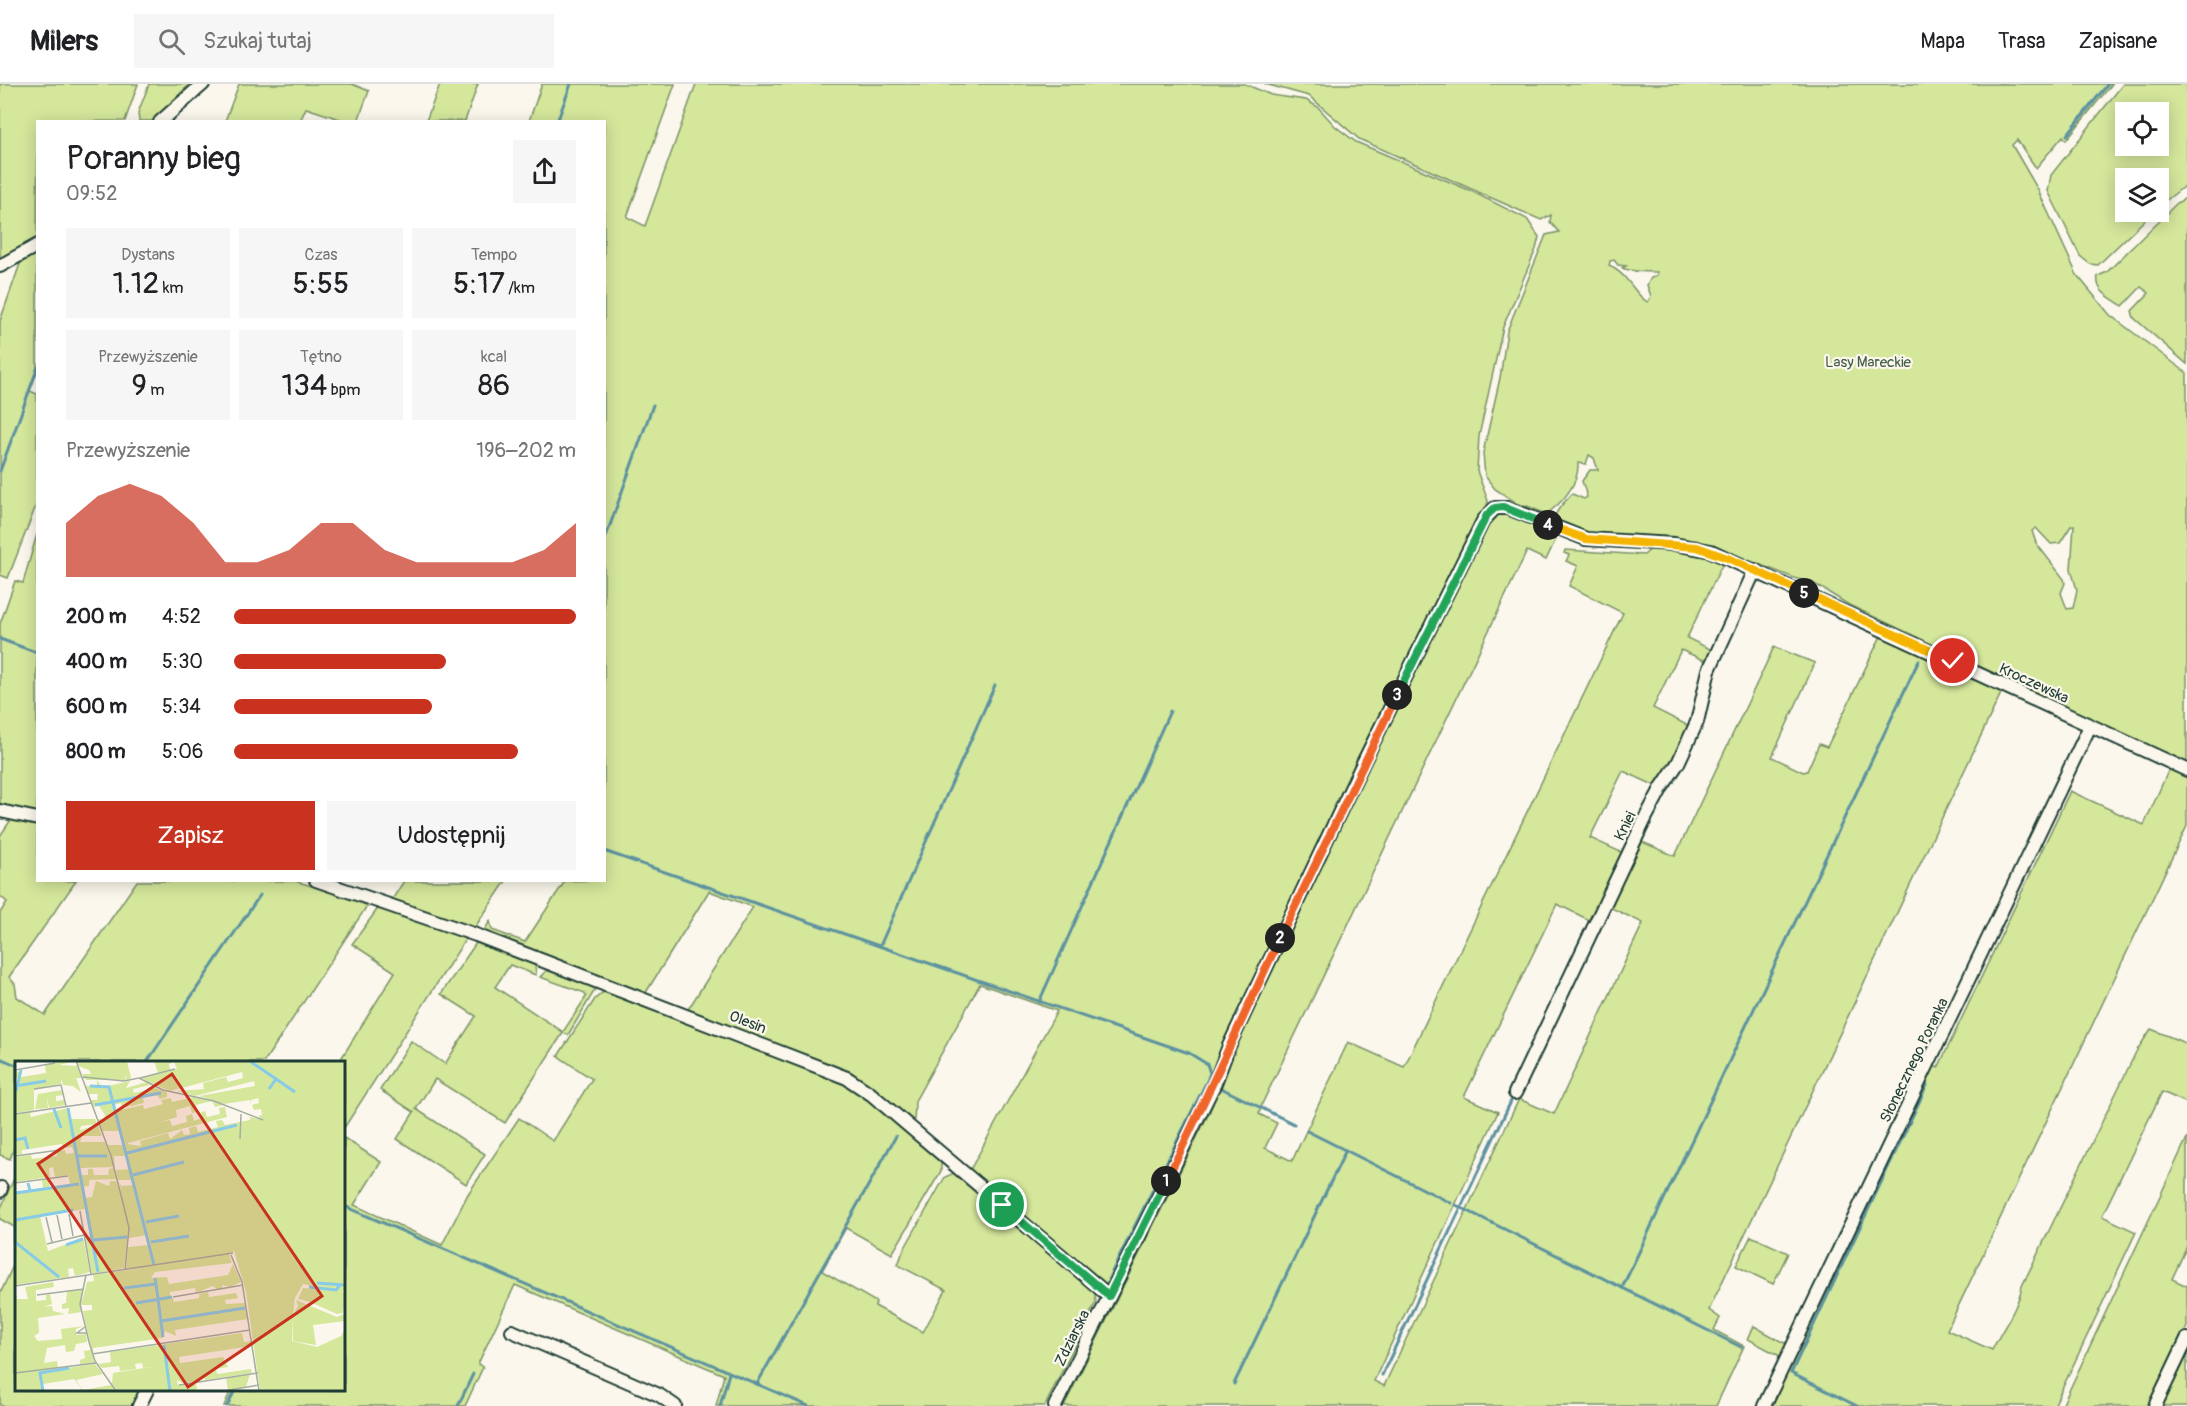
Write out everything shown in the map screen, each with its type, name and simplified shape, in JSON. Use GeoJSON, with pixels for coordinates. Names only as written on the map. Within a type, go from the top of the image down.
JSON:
{"type":"FeatureCollection","features":[{"type":"Feature","properties":{"kind":"street"},"geometry":{"type":"LineString","coordinates":[[162,120],[203,84]]}},
{"type":"Feature","properties":{"kind":"street"},"geometry":{"type":"LineString","coordinates":[[0,266],[36,246]]}},
{"type":"Feature","properties":{"kind":"street","name":"Kroczewska"},"geometry":{"type":"LineString","coordinates":[[1495,508],[1508,508],[1579,537],[1693,546],[1755,570],[2187,770]]}},
{"type":"Feature","properties":{"kind":"street","name":"Zdziarska"},"geometry":{"type":"LineString","coordinates":[[1055,1406],[1215,1083],[1229,1046],[1363,763],[1483,521],[1495,508]]}},
{"type":"Feature","properties":{"kind":"street","name":"Kniei"},"geometry":{"type":"LineString","coordinates":[[1515,1093],[1645,819],[1678,763],[1697,722],[1709,670],[1755,570]]}},
{"type":"Feature","properties":{"kind":"street","name":"Słonecznego Poranka"},"geometry":{"type":"LineString","coordinates":[[1764,1406],[2090,726]]}},
{"type":"Feature","properties":{"kind":"street"},"geometry":{"type":"LineString","coordinates":[[0,811],[36,819]]}},
{"type":"Feature","properties":{"kind":"street","name":"Olesin"},"geometry":{"type":"LineString","coordinates":[[322,882],[476,935],[847,1078],[871,1094],[1109,1296]]}},
{"type":"Feature","properties":{"kind":"street"},"geometry":{"type":"LineString","coordinates":[[512,1331],[659,1395],[675,1406]]}},
{"type":"Feature","properties":{"kind":"street"},"geometry":{"type":"LineString","coordinates":[[2155,1406],[2187,1339]]}},
{"type":"Feature","properties":{"kind":"street"},"geometry":{"type":"LineString","coordinates":[[139,1406],[146,1391]]}},
{"type":"Feature","properties":{"kind":"green space"},"geometry":{"type":"Polygon","coordinates":[[[0,84],[138,84],[125,120],[36,120],[36,239],[0,259],[0,84]]]}},
{"type":"Feature","properties":{"kind":"green space"},"geometry":{"type":"Polygon","coordinates":[[[149,84],[190,84],[153,120],[139,120],[138,113],[149,84]]]}},
{"type":"Feature","properties":{"kind":"green space"},"geometry":{"type":"Polygon","coordinates":[[[239,84],[352,84],[369,91],[358,120],[343,120],[306,108],[300,120],[225,120],[239,84]]]}},
{"type":"Feature","properties":{"kind":"green space"},"geometry":{"type":"Polygon","coordinates":[[[440,84],[478,84],[465,120],[426,120],[440,84]]]}},
{"type":"Feature","properties":{"kind":"green space"},"geometry":{"type":"Polygon","coordinates":[[[542,84],[675,84],[627,217],[645,226],[696,84],[1245,84],[1271,95],[1306,100],[1318,107],[1335,126],[1356,142],[1471,191],[1527,219],[1539,237],[1503,327],[1479,436],[1477,471],[1488,501],[1487,506],[1111,1282],[1107,1284],[970,1170],[1057,1011],[980,984],[915,1101],[914,1124],[865,1086],[687,1011],[753,907],[709,891],[645,994],[482,934],[490,921],[492,930],[525,942],[564,882],[606,882],[606,120],[529,120],[542,84]]]}},
{"type":"Feature","properties":{"kind":"green space","name":"Lasy Mareckie"},"geometry":{"type":"Polygon","coordinates":[[[1265,84],[2112,84],[2066,140],[2063,136],[2036,168],[2017,140],[2012,145],[2037,188],[2077,275],[2110,315],[2187,373],[2187,764],[1849,605],[1810,581],[1797,579],[1696,540],[1584,534],[1513,507],[1514,501],[1495,489],[1485,476],[1483,453],[1500,378],[1507,331],[1546,235],[1559,232],[1550,222],[1551,215],[1541,220],[1359,139],[1309,96],[1265,84]],[[1614,260],[1610,261],[1609,266],[1622,274],[1648,302],[1651,296],[1647,285],[1651,278],[1657,275],[1657,272],[1626,270],[1622,268],[1626,266],[1618,265],[1614,260]],[[1589,455],[1586,464],[1578,463],[1576,478],[1569,492],[1546,514],[1527,506],[1527,508],[1552,520],[1572,494],[1584,499],[1587,497],[1582,481],[1590,470],[1598,470],[1594,458],[1589,455]],[[2074,525],[2060,543],[2051,544],[2036,528],[2032,531],[2036,543],[2064,579],[2065,583],[2061,593],[2067,609],[2073,608],[2077,590],[2071,569],[2074,525]]]}},
{"type":"Feature","properties":{"kind":"green space"},"geometry":{"type":"Polygon","coordinates":[[[2123,84],[2187,84],[2187,184],[2169,198],[2169,168],[2115,168],[2115,222],[2143,222],[2098,265],[2090,264],[2080,256],[2048,191],[2051,175],[2123,84]]]}},
{"type":"Feature","properties":{"kind":"green space"},"geometry":{"type":"Polygon","coordinates":[[[2187,197],[2187,364],[2134,318],[2132,311],[2149,293],[2141,287],[2123,306],[2105,294],[2098,282],[2098,276],[2107,272],[2158,222],[2169,222],[2169,211],[2187,197]]]}},
{"type":"Feature","properties":{"kind":"green space"},"geometry":{"type":"Polygon","coordinates":[[[36,252],[36,374],[30,391],[36,394],[36,506],[8,578],[0,575],[0,321],[21,261],[36,252]]]}},
{"type":"Feature","properties":{"kind":"green space"},"geometry":{"type":"Polygon","coordinates":[[[1505,514],[1553,534],[1555,541],[1546,560],[1527,551],[1262,1104],[1259,1114],[1277,1123],[1265,1148],[1292,1161],[1348,1042],[1404,1067],[1623,613],[1569,586],[1578,566],[1566,561],[1569,555],[1564,553],[1565,550],[1644,555],[1653,547],[1678,548],[1721,559],[1722,565],[1687,638],[1712,650],[1706,661],[1681,650],[1653,708],[1689,726],[1674,758],[1656,786],[1623,771],[1590,838],[1623,853],[1591,921],[1557,904],[1464,1097],[1498,1112],[1374,1381],[1384,1386],[1519,1099],[1554,1114],[1643,923],[1609,907],[1640,841],[1675,856],[1774,647],[1815,663],[1772,757],[1803,772],[1807,771],[1819,744],[1827,747],[1881,636],[1885,635],[2003,689],[1709,1310],[1720,1318],[1714,1330],[1744,1346],[1716,1406],[1064,1406],[1209,1113],[1231,1060],[1228,1059],[1486,525],[1488,526],[1497,515],[1505,514]]]}},
{"type":"Feature","properties":{"kind":"green space"},"geometry":{"type":"Polygon","coordinates":[[[36,538],[36,815],[0,806],[0,624],[15,581],[23,583],[36,538]]]}},
{"type":"Feature","properties":{"kind":"green space"},"geometry":{"type":"Polygon","coordinates":[[[2169,769],[2187,777],[2187,826],[1947,1330],[1992,1350],[2013,1311],[2022,1286],[2137,1050],[2151,1029],[2185,1043],[2187,1039],[2187,1103],[2162,1092],[2102,1216],[2136,1232],[2054,1406],[1770,1406],[1932,1065],[1938,1068],[2070,791],[2144,825],[2169,769]]]}},
{"type":"Feature","properties":{"kind":"green space"},"geometry":{"type":"Polygon","coordinates":[[[12,818],[36,823],[36,882],[75,882],[9,977],[15,984],[17,997],[45,1015],[136,882],[298,882],[369,903],[265,1061],[15,1061],[15,1146],[10,1159],[0,1155],[0,913],[7,902],[0,896],[0,836],[12,818]]]}},
{"type":"Feature","properties":{"kind":"green space"},"geometry":{"type":"Polygon","coordinates":[[[403,882],[505,882],[473,930],[391,901],[403,882]]]}},
{"type":"Feature","properties":{"kind":"green space"},"geometry":{"type":"Polygon","coordinates":[[[379,907],[462,935],[465,940],[345,1126],[345,1061],[340,1061],[395,972],[352,944],[379,907]]]}},
{"type":"Feature","properties":{"kind":"green space"},"geometry":{"type":"Polygon","coordinates":[[[476,943],[535,964],[536,975],[510,965],[495,987],[563,1032],[586,997],[585,993],[540,977],[547,970],[554,970],[596,988],[568,1035],[563,1033],[505,1123],[435,1079],[416,1109],[485,1154],[466,1184],[397,1139],[414,1112],[380,1090],[411,1041],[445,1064],[476,1016],[441,994],[476,943]]]}},
{"type":"Feature","properties":{"kind":"green space"},"geometry":{"type":"Polygon","coordinates":[[[612,990],[855,1087],[941,1161],[941,1171],[892,1254],[846,1228],[822,1271],[876,1302],[875,1306],[923,1332],[946,1290],[898,1265],[903,1251],[945,1177],[954,1173],[1094,1289],[1096,1302],[1045,1406],[716,1406],[724,1375],[515,1285],[478,1364],[483,1367],[465,1406],[224,1406],[231,1391],[345,1391],[345,1139],[381,1162],[354,1205],[442,1245],[468,1194],[519,1118],[553,1141],[592,1079],[558,1056],[595,999],[602,993],[612,990]]]}},
{"type":"Feature","properties":{"kind":"green space"},"geometry":{"type":"Polygon","coordinates":[[[2187,1138],[2187,1246],[2172,1279],[2187,1286],[2187,1327],[2149,1406],[2062,1406],[2187,1138]]]}},
{"type":"Feature","properties":{"kind":"green space"},"geometry":{"type":"Polygon","coordinates":[[[15,1176],[15,1227],[0,1219],[0,1210],[15,1176]]]}},
{"type":"Feature","properties":{"kind":"green space"},"geometry":{"type":"Polygon","coordinates":[[[1751,1236],[1788,1253],[1773,1284],[1736,1266],[1751,1236]]]}},
{"type":"Feature","properties":{"kind":"green space"},"geometry":{"type":"Polygon","coordinates":[[[15,1261],[15,1391],[139,1391],[132,1406],[0,1406],[0,1294],[15,1261]]]}},
{"type":"Feature","properties":{"kind":"green space"},"geometry":{"type":"Polygon","coordinates":[[[1754,1326],[1784,1343],[1789,1341],[1780,1360],[1778,1355],[1748,1339],[1754,1326]]]}},
{"type":"Feature","properties":{"kind":"green space"},"geometry":{"type":"Polygon","coordinates":[[[2187,1352],[2187,1406],[2161,1406],[2187,1352]]]}},
{"type":"Feature","properties":{"kind":"waterway"},"geometry":{"type":"LineString","coordinates":[[558,120],[571,84]]}},
{"type":"Feature","properties":{"kind":"waterway"},"geometry":{"type":"LineString","coordinates":[[2067,135],[2108,84]]}},
{"type":"Feature","properties":{"kind":"waterway"},"geometry":{"type":"LineString","coordinates":[[0,471],[36,372]]}},
{"type":"Feature","properties":{"kind":"waterway"},"geometry":{"type":"LineString","coordinates":[[606,536],[653,405]]}},
{"type":"Feature","properties":{"kind":"waterway"},"geometry":{"type":"LineString","coordinates":[[0,639],[36,652]]}},
{"type":"Feature","properties":{"kind":"waterway"},"geometry":{"type":"LineString","coordinates":[[1622,1288],[1919,660]]}},
{"type":"Feature","properties":{"kind":"waterway"},"geometry":{"type":"LineString","coordinates":[[880,946],[995,685]]}},
{"type":"Feature","properties":{"kind":"waterway"},"geometry":{"type":"LineString","coordinates":[[1039,1002],[1170,711]]}},
{"type":"Feature","properties":{"kind":"waterway"},"geometry":{"type":"LineString","coordinates":[[606,852],[1189,1053],[1207,1064],[1210,1073],[1207,1081],[1109,1278]]}},
{"type":"Feature","properties":{"kind":"waterway"},"geometry":{"type":"LineString","coordinates":[[148,1061],[260,895]]}},
{"type":"Feature","properties":{"kind":"waterway"},"geometry":{"type":"LineString","coordinates":[[0,1058],[15,1065]]}},
{"type":"Feature","properties":{"kind":"waterway"},"geometry":{"type":"LineString","coordinates":[[1857,1406],[1791,1373],[1927,1085]]}},
{"type":"Feature","properties":{"kind":"waterway"},"geometry":{"type":"LineString","coordinates":[[1221,1088],[1294,1124]]}},
{"type":"Feature","properties":{"kind":"waterway"},"geometry":{"type":"LineString","coordinates":[[1382,1375],[1513,1097]]}},
{"type":"Feature","properties":{"kind":"waterway"},"geometry":{"type":"LineString","coordinates":[[1307,1131],[1451,1203]]}},
{"type":"Feature","properties":{"kind":"waterway"},"geometry":{"type":"LineString","coordinates":[[757,1384],[896,1136]]}},
{"type":"Feature","properties":{"kind":"waterway"},"geometry":{"type":"LineString","coordinates":[[1234,1384],[1346,1150]]}},
{"type":"Feature","properties":{"kind":"waterway"},"geometry":{"type":"LineString","coordinates":[[1456,1205],[1741,1347]]}},
{"type":"Feature","properties":{"kind":"waterway"},"geometry":{"type":"LineString","coordinates":[[345,1206],[808,1406]]}},
{"type":"Feature","properties":{"kind":"waterway"},"geometry":{"type":"LineString","coordinates":[[720,1406],[729,1373]]}},
{"type":"Feature","properties":{"kind":"waterway"},"geometry":{"type":"LineString","coordinates":[[458,1406],[473,1374]]}},
{"type":"Feature","properties":{"kind":"waterway"},"geometry":{"type":"LineString","coordinates":[[227,1406],[234,1391]]}},
{"type":"Feature","properties":{"kind":"route"},"geometry":{"type":"LineString","coordinates":[[1002,1205],[1109,1296],[1215,1083],[1229,1046],[1363,763],[1483,521],[1495,508],[1508,508],[1566,533],[1586,539],[1674,544],[1711,551],[1953,661]]}}]}
